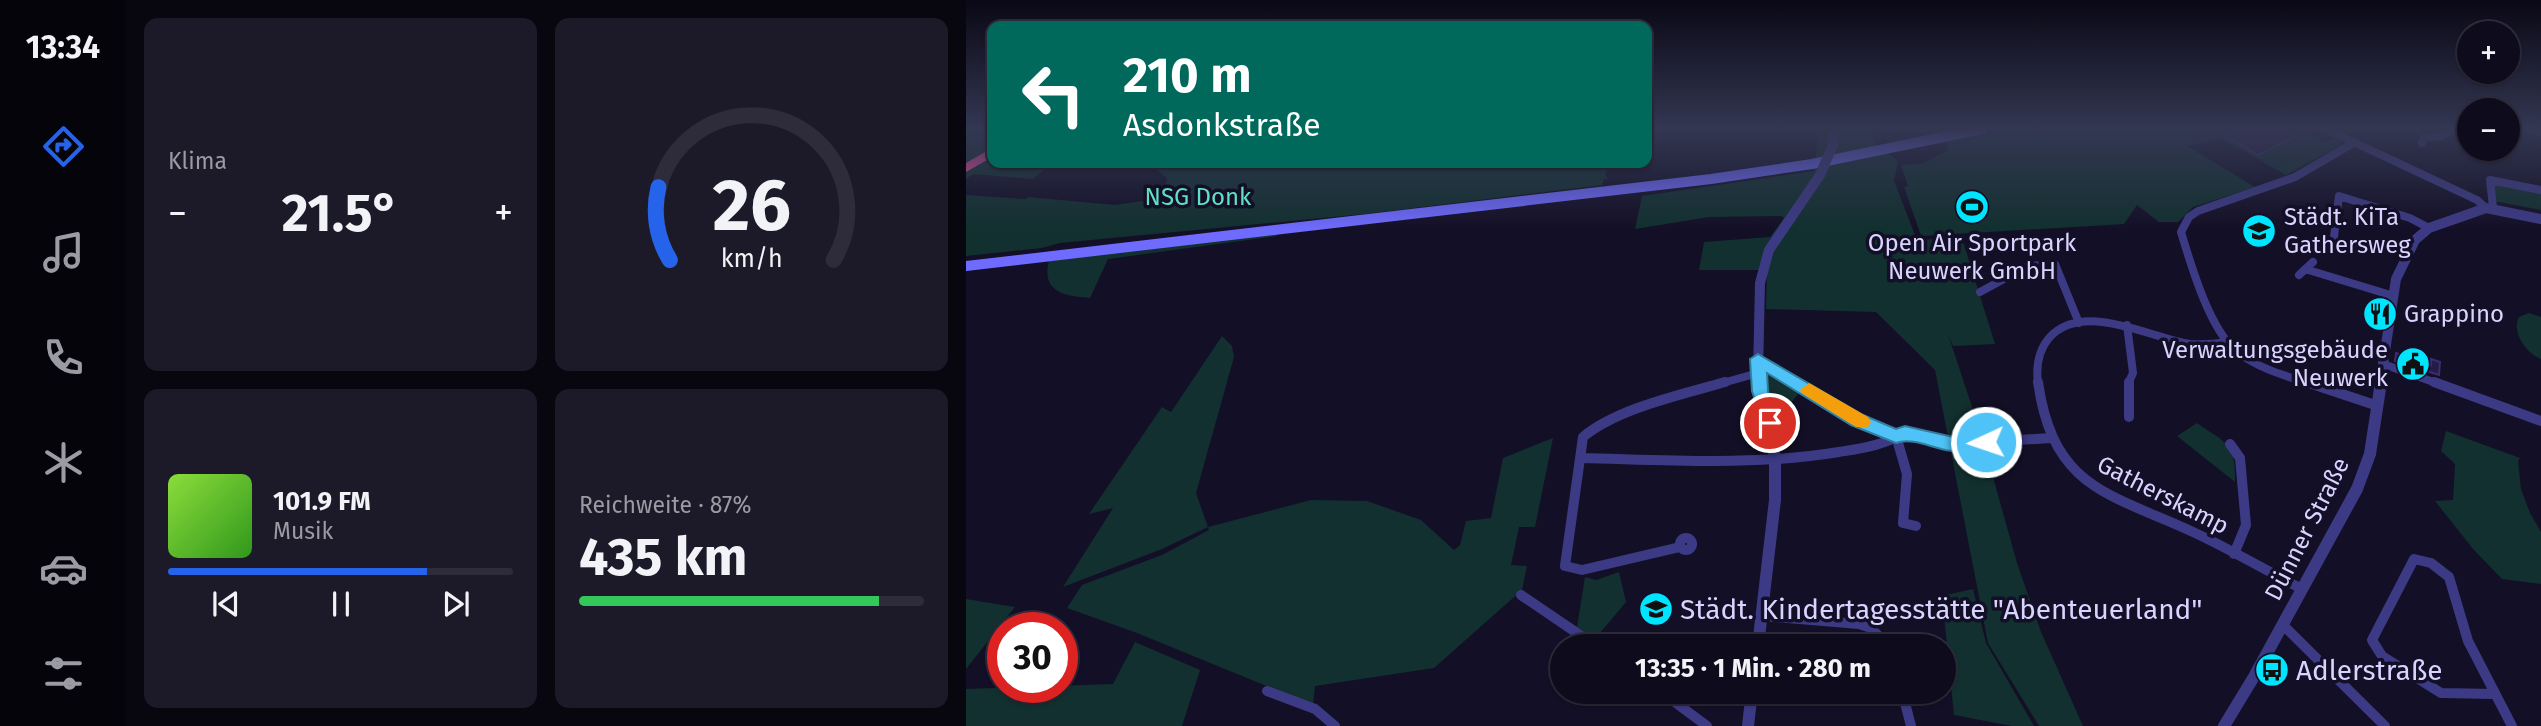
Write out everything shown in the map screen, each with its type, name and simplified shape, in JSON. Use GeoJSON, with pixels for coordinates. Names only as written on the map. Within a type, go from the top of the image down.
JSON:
{"type":"FeatureCollection","features":[{"type":"Feature","properties":{"kind":"main road"},"geometry":{"type":"LineString","coordinates":[[966,265],[1711,179],[1817,163]]}},
{"type":"Feature","properties":{"kind":"street"},"geometry":{"type":"LineString","coordinates":[[1760,634],[1775,500],[1775,458],[1758,373],[1760,283],[1765,260],[1777,237],[1820,175],[1825,163]]}},
{"type":"Feature","properties":{"kind":"street"},"geometry":{"type":"LineString","coordinates":[[2319,163],[2295,177],[2198,211],[2185,223],[2181,232],[2186,251],[2228,342],[2243,356],[2378,407]]}},
{"type":"Feature","properties":{"kind":"street"},"geometry":{"type":"LineString","coordinates":[[2399,163],[2489,207],[2541,219]]}},
{"type":"Feature","properties":{"kind":"street"},"geometry":{"type":"LineString","coordinates":[[2489,207],[2490,180],[2541,190]]}},
{"type":"Feature","properties":{"kind":"street"},"geometry":{"type":"LineString","coordinates":[[2334,237],[2339,196],[2410,218],[2429,228],[2489,207]]}},
{"type":"Feature","properties":{"kind":"street","name":"Dünner Straße"},"geometry":{"type":"LineString","coordinates":[[2224,726],[2256,677],[2359,485],[2370,454],[2400,267],[2417,238],[2429,228]]}},
{"type":"Feature","properties":{"kind":"street"},"geometry":{"type":"LineString","coordinates":[[2314,262],[2302,272],[2394,296]]}},
{"type":"Feature","properties":{"kind":"street"},"geometry":{"type":"LineString","coordinates":[[1980,292],[2028,266],[2055,264],[2079,323],[2127,326],[2202,346],[2228,342]]}},
{"type":"Feature","properties":{"kind":"street","name":"Gatherskamp"},"geometry":{"type":"LineString","coordinates":[[2079,323],[2054,333],[2038,356],[2038,386],[2051,438],[2071,468],[2085,482],[2128,506],[2190,531],[2302,589]]}},
{"type":"Feature","properties":{"kind":"street"},"geometry":{"type":"LineString","coordinates":[[2127,326],[2133,373],[2128,385],[2129,417]]}},
{"type":"Feature","properties":{"kind":"street"},"geometry":{"type":"LineString","coordinates":[[1758,359],[1857,420],[1896,436]]}},
{"type":"Feature","properties":{"kind":"street"},"geometry":{"type":"LineString","coordinates":[[2383,364],[2541,421]]}},
{"type":"Feature","properties":{"kind":"street"},"geometry":{"type":"LineString","coordinates":[[1680,547],[1582,570],[1565,566],[1583,437],[1589,430],[1700,390],[1758,373]]}},
{"type":"Feature","properties":{"kind":"street"},"geometry":{"type":"LineString","coordinates":[[1582,458],[1704,461],[1803,458],[1886,444],[1905,433],[1953,444],[2051,438]]}},
{"type":"Feature","properties":{"kind":"street"},"geometry":{"type":"LineString","coordinates":[[1896,436],[1907,474],[1903,523],[1916,526]]}},
{"type":"Feature","properties":{"kind":"street","name":"Gatherskamp"},"geometry":{"type":"LineString","coordinates":[[2230,444],[2240,458],[2246,525],[2234,554]]}},
{"type":"Feature","properties":{"kind":"street"},"geometry":{"type":"LineString","coordinates":[[2494,694],[2441,693],[2382,656],[2375,647],[2372,640],[2414,559],[2431,563],[2449,577],[2468,641],[2512,726]]}},
{"type":"Feature","properties":{"kind":"street"},"geometry":{"type":"LineString","coordinates":[[1521,595],[1578,634]]}},
{"type":"Feature","properties":{"kind":"street"},"geometry":{"type":"LineString","coordinates":[[1762,616],[1860,624],[1871,628],[1877,634]]}},
{"type":"Feature","properties":{"kind":"street"},"geometry":{"type":"LineString","coordinates":[[2283,625],[2385,726]]}},
{"type":"Feature","properties":{"kind":"street"},"geometry":{"type":"LineString","coordinates":[[1267,691],[1315,709],[1335,726]]}},
{"type":"Feature","properties":{"kind":"street"},"geometry":{"type":"LineString","coordinates":[[1677,704],[1707,726]]}},
{"type":"Feature","properties":{"kind":"street"},"geometry":{"type":"LineString","coordinates":[[1748,726],[1751,704]]}},
{"type":"Feature","properties":{"kind":"street"},"geometry":{"type":"LineString","coordinates":[[1905,704],[1911,726]]}},
{"type":"Feature","properties":{"kind":"green space"},"geometry":{"type":"Polygon","coordinates":[[[966,163],[987,163],[987,168],[1046,168],[1033,179],[973,174],[966,179],[966,163]]]}},
{"type":"Feature","properties":{"kind":"green space"},"geometry":{"type":"Polygon","coordinates":[[[1815,163],[1898,163],[1894,181],[1917,240],[1962,238],[1995,344],[1953,346],[1948,334],[1981,434],[2017,563],[2041,632],[2083,726],[2039,726],[1988,643],[1935,370],[1876,312],[1766,309],[1767,270],[1699,270],[1704,242],[1770,237],[1784,218],[1782,216],[1709,217],[1635,229],[1642,196],[1814,171],[1815,163]]]}},
{"type":"Feature","properties":{"kind":"green space"},"geometry":{"type":"Polygon","coordinates":[[[2215,163],[2255,187],[2193,207],[2178,222],[2159,222],[2137,205],[2124,224],[1921,236],[1904,187],[1908,186],[1901,165],[2215,163]]]}},
{"type":"Feature","properties":{"kind":"green space"},"geometry":{"type":"Polygon","coordinates":[[[2265,163],[2308,163],[2286,175],[2265,163]]]}},
{"type":"Feature","properties":{"kind":"green space","name":"NSG Donk"},"geometry":{"type":"Polygon","coordinates":[[[1154,168],[1607,168],[1605,175],[1608,179],[1604,179],[1602,185],[1365,214],[1060,243],[1042,248],[966,256],[966,195],[1028,197],[1115,205],[1163,198],[1167,178],[1154,168]]]}},
{"type":"Feature","properties":{"kind":"green space"},"geometry":{"type":"Polygon","coordinates":[[[2493,181],[2541,193],[2541,210],[2494,201],[2493,181]]]}},
{"type":"Feature","properties":{"kind":"green space"},"geometry":{"type":"Polygon","coordinates":[[[1278,233],[1277,236],[1108,259],[1090,298],[1063,294],[1048,280],[1049,261],[1278,233]]]}},
{"type":"Feature","properties":{"kind":"green space"},"geometry":{"type":"Polygon","coordinates":[[[2529,313],[2541,317],[2541,359],[2525,347],[2518,335],[2519,317],[2529,313]]]}},
{"type":"Feature","properties":{"kind":"green space"},"geometry":{"type":"Polygon","coordinates":[[[1222,336],[1232,346],[1234,357],[1196,493],[1208,527],[1162,549],[1063,587],[1113,508],[1089,514],[1162,407],[1171,412],[1222,336]]]}},
{"type":"Feature","properties":{"kind":"green space"},"geometry":{"type":"Polygon","coordinates":[[[1772,370],[1803,388],[1786,409],[1775,410],[1769,399],[1765,373],[1772,370]]]}},
{"type":"Feature","properties":{"kind":"green space"},"geometry":{"type":"Polygon","coordinates":[[[2197,423],[2228,446],[2234,459],[2235,482],[2177,436],[2197,423]]]}},
{"type":"Feature","properties":{"kind":"green space"},"geometry":{"type":"Polygon","coordinates":[[[2446,431],[2520,458],[2521,489],[2541,532],[2541,584],[2502,579],[2473,549],[2435,501],[2453,500],[2455,464],[2441,451],[2446,431]]]}},
{"type":"Feature","properties":{"kind":"green space"},"geometry":{"type":"Polygon","coordinates":[[[1553,438],[1535,527],[1519,527],[1511,565],[1527,566],[1522,590],[1434,668],[1315,686],[1313,705],[1137,633],[1067,608],[1082,585],[1162,555],[1209,530],[1208,527],[1311,500],[1367,501],[1421,520],[1454,550],[1460,545],[1466,521],[1491,518],[1503,458],[1553,438]]]}},
{"type":"Feature","properties":{"kind":"green space"},"geometry":{"type":"Polygon","coordinates":[[[1619,572],[1626,602],[1599,634],[1588,634],[1577,627],[1585,577],[1596,580],[1619,572]]]}},
{"type":"Feature","properties":{"kind":"green space"},"geometry":{"type":"Polygon","coordinates":[[[1973,589],[1986,643],[2034,726],[2012,726],[1954,715],[1956,634],[1946,634],[1942,596],[1973,589]]]}},
{"type":"Feature","properties":{"kind":"green space"},"geometry":{"type":"Polygon","coordinates":[[[966,599],[1015,607],[1011,612],[987,612],[987,642],[966,669],[966,599]]]}},
{"type":"Feature","properties":{"kind":"green space"},"geometry":{"type":"Polygon","coordinates":[[[1135,642],[1200,670],[1182,726],[966,726],[966,689],[987,688],[987,703],[1078,703],[1078,685],[1113,684],[1135,642]]]}},
{"type":"Feature","properties":{"kind":"building","name":"Verwaltungsgebäude Neuwerk"},"geometry":{"type":"Polygon","coordinates":[[[2396,353],[2431,365],[2431,359],[2440,362],[2439,375],[2395,361],[2396,353]]]}},
{"type":"Feature","properties":{"kind":"slow traffic"},"geometry":{"type":"LineString","coordinates":[[1809,390],[1862,422]]}},
{"type":"Feature","properties":{"kind":"place","name":"Open Air Sportpark Neuwerk GmbH"},"geometry":{"type":"Point","coordinates":[1972,207]}},
{"type":"Feature","properties":{"kind":"place","name":"Städt. KiTa Gathersweg"},"geometry":{"type":"Point","coordinates":[2259,231]}},
{"type":"Feature","properties":{"kind":"place","name":"Grappino"},"geometry":{"type":"Point","coordinates":[2380,314]}},
{"type":"Feature","properties":{"kind":"place","name":"Verwaltungsgebäude Neuwerk"},"geometry":{"type":"Point","coordinates":[2413,364]}},
{"type":"Feature","properties":{"kind":"place","name":"Städt. Kindertagesstätte \"Abenteuerland\""},"geometry":{"type":"Point","coordinates":[1656,609]}},
{"type":"Feature","properties":{"kind":"place","name":"Adlerstraße"},"geometry":{"type":"Point","coordinates":[2272,670]}},
{"type":"Feature","properties":{"kind":"route"},"geometry":{"type":"LineString","coordinates":[[1770,423],[1760,391],[1758,359],[1857,420],[1896,436],[1905,433],[1953,444],[1986,442]]}}]}
